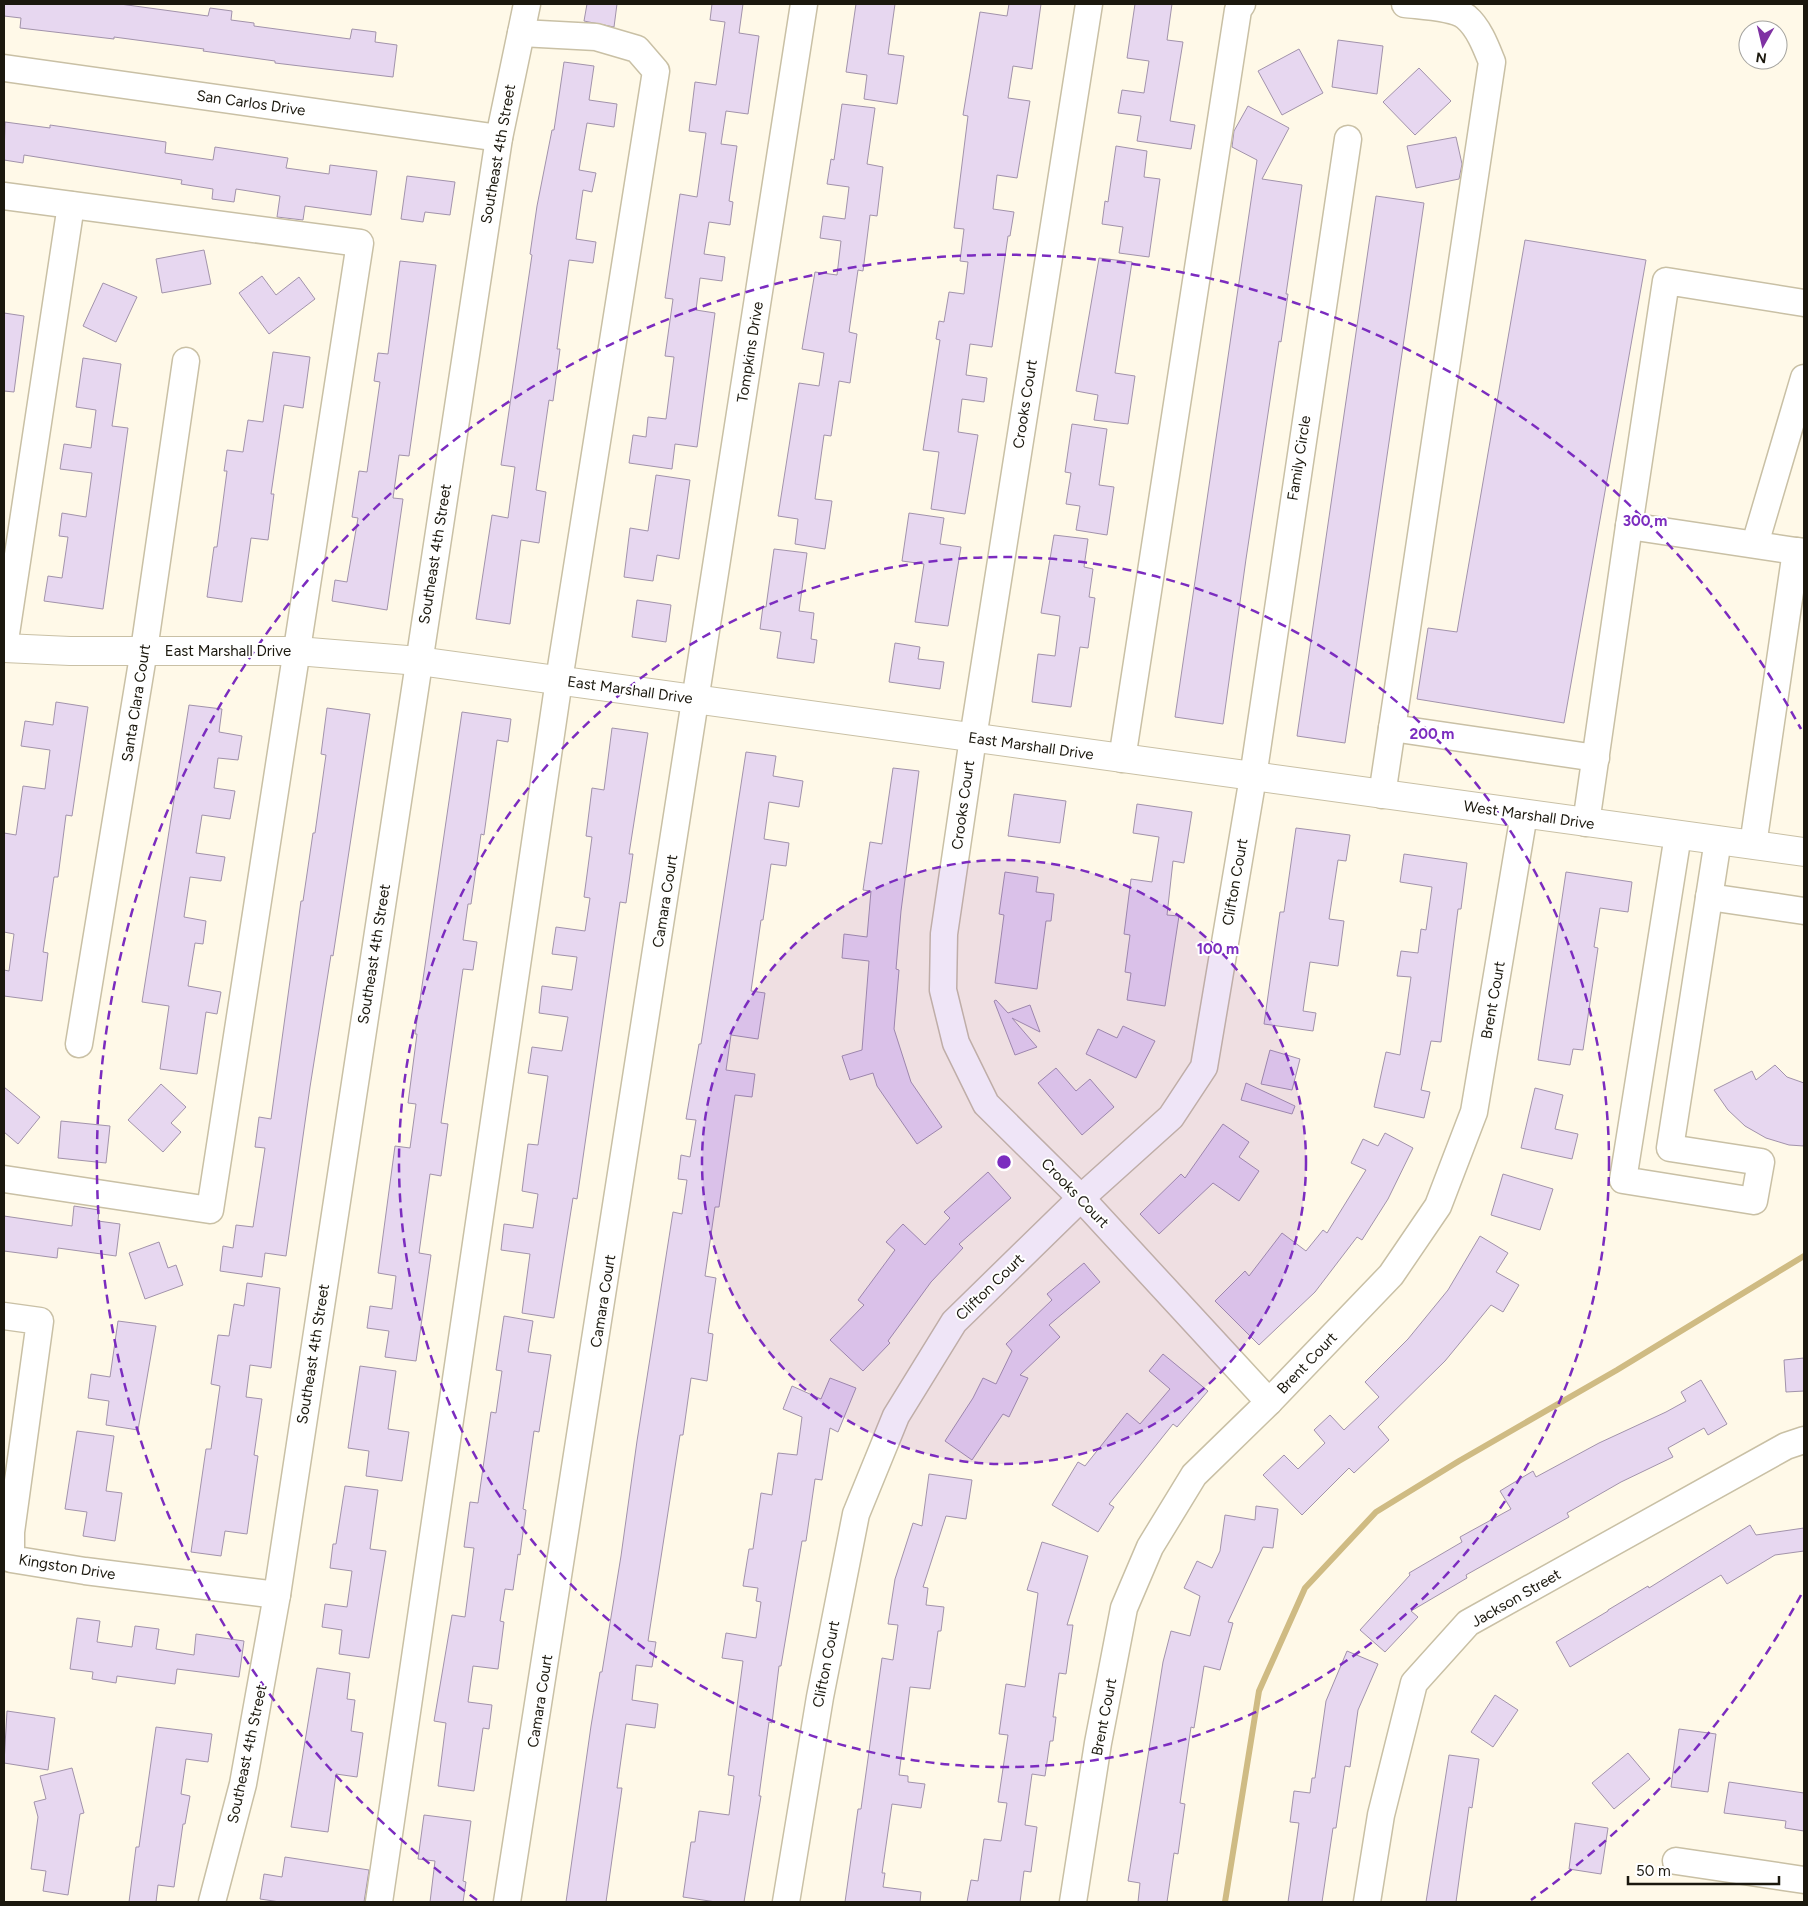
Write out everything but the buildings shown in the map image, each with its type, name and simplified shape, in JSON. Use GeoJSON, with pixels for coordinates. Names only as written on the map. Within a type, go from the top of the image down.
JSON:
{"type":"FeatureCollection","features":[{"type":"Feature","properties":{"kind":"main road","name":"East Marshall Drive"},"geometry":{"type":"LineString","coordinates":[[4,648],[70,651],[297,651],[419,660],[1253,778]]}},
{"type":"Feature","properties":{"kind":"main road","name":"West Marshall Drive"},"geometry":{"type":"LineString","coordinates":[[1253,778],[1804,852]]}},
{"type":"Feature","properties":{"kind":"street","name":"Southeast 4th Street"},"geometry":{"type":"LineString","coordinates":[[212,1902],[244,1784],[277,1595],[498,138],[527,4]]}},
{"type":"Feature","properties":{"kind":"street","name":"Tompkins Drive"},"geometry":{"type":"LineString","coordinates":[[696,700],[804,4]]}},
{"type":"Feature","properties":{"kind":"street","name":"Crooks Court"},"geometry":{"type":"LineString","coordinates":[[1089,4],[973,738],[944,934],[943,990],[956,1043],[986,1104],[1081,1198],[1269,1402]]}},
{"type":"Feature","properties":{"kind":"street"},"geometry":{"type":"LineString","coordinates":[[1122,759],[1238,10],[1242,4]]}},
{"type":"Feature","properties":{"kind":"street"},"geometry":{"type":"LineString","coordinates":[[1382,795],[1492,62],[1483,40],[1466,17],[1449,10],[1405,4]]}},
{"type":"Feature","properties":{"kind":"street"},"geometry":{"type":"LineString","coordinates":[[379,1902],[559,680],[656,71],[636,49],[628,46],[596,37],[521,33]]}},
{"type":"Feature","properties":{"kind":"street","name":"San Carlos Drive"},"geometry":{"type":"LineString","coordinates":[[4,68],[498,138]]}},
{"type":"Feature","properties":{"kind":"street","name":"Family Circle"},"geometry":{"type":"LineString","coordinates":[[1253,778],[1348,139]]}},
{"type":"Feature","properties":{"kind":"street"},"geometry":{"type":"LineString","coordinates":[[4,196],[360,243],[210,1210],[4,1179]]}},
{"type":"Feature","properties":{"kind":"street"},"geometry":{"type":"LineString","coordinates":[[4,648],[71,205]]}},
{"type":"Feature","properties":{"kind":"street"},"geometry":{"type":"LineString","coordinates":[[1586,823],[1666,281],[1804,303]]}},
{"type":"Feature","properties":{"kind":"street","name":"Santa Clara Court"},"geometry":{"type":"LineString","coordinates":[[79,1044],[144,650],[186,361]]}},
{"type":"Feature","properties":{"kind":"street"},"geometry":{"type":"LineString","coordinates":[[1755,544],[1804,378]]}},
{"type":"Feature","properties":{"kind":"street"},"geometry":{"type":"LineString","coordinates":[[1629,526],[1800,551],[1753,845]]}},
{"type":"Feature","properties":{"kind":"street","name":"Camara Court"},"geometry":{"type":"LineString","coordinates":[[507,1902],[696,700]]}},
{"type":"Feature","properties":{"kind":"street"},"geometry":{"type":"LineString","coordinates":[[1392,728],[1596,758]]}},
{"type":"Feature","properties":{"kind":"street","name":"Clifton Court"},"geometry":{"type":"LineString","coordinates":[[786,1902],[820,1697],[856,1514],[896,1416],[954,1322],[1081,1198],[1171,1117],[1204,1067],[1253,778]]}},
{"type":"Feature","properties":{"kind":"street","name":"Brent Court"},"geometry":{"type":"LineString","coordinates":[[1073,1902],[1098,1743],[1124,1608],[1150,1547],[1194,1475],[1269,1402],[1391,1275],[1438,1206],[1474,1112],[1524,814]]}},
{"type":"Feature","properties":{"kind":"street"},"geometry":{"type":"LineString","coordinates":[[1678,835],[1623,1180],[1754,1201],[1761,1162],[1670,1148],[1718,840]]}},
{"type":"Feature","properties":{"kind":"street"},"geometry":{"type":"LineString","coordinates":[[1709,897],[1804,911]]}},
{"type":"Feature","properties":{"kind":"street","name":"Kingston Drive"},"geometry":{"type":"LineString","coordinates":[[4,1316],[40,1321],[10,1532],[11,1559],[85,1571],[277,1595]]}},
{"type":"Feature","properties":{"kind":"street","name":"Jackson Street"},"geometry":{"type":"LineString","coordinates":[[1367,1902],[1381,1815],[1414,1682],[1468,1624],[1786,1446],[1804,1440]]}},
{"type":"Feature","properties":{"kind":"street"},"geometry":{"type":"LineString","coordinates":[[1676,1861],[1804,1880]]}},
{"type":"Feature","properties":{"kind":"waterway"},"geometry":{"type":"LineString","coordinates":[[1225,1902],[1259,1691],[1305,1588],[1376,1512],[1459,1461],[1617,1370],[1804,1256]]}}]}
